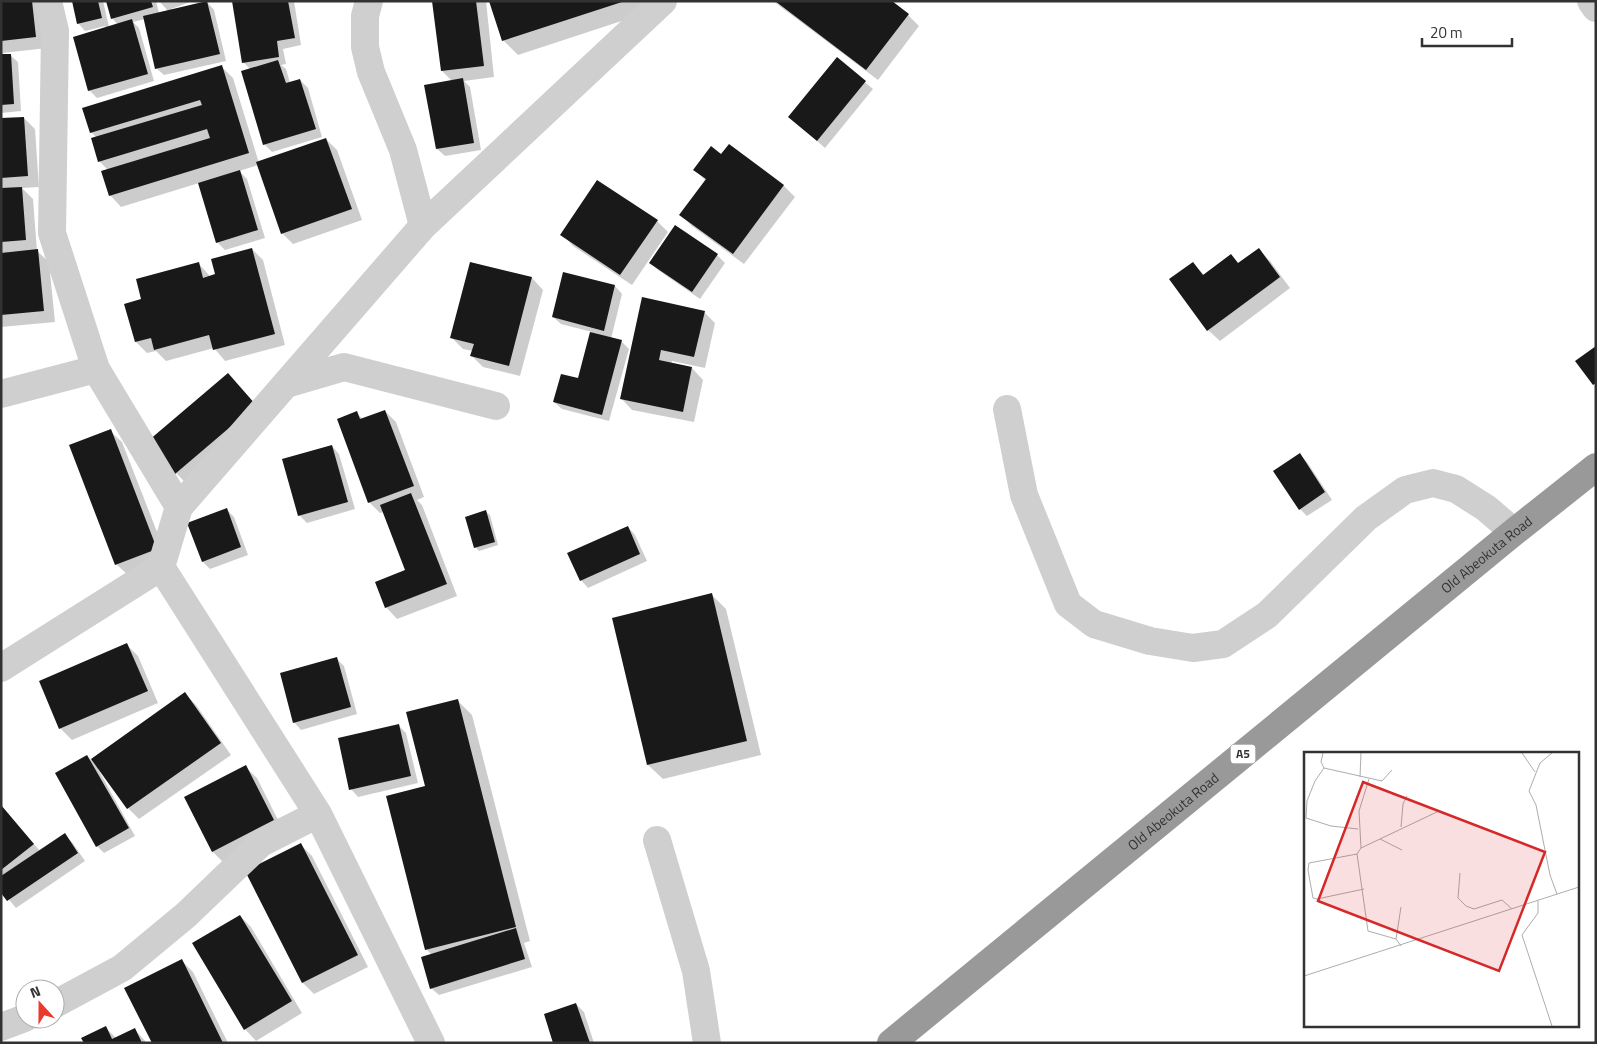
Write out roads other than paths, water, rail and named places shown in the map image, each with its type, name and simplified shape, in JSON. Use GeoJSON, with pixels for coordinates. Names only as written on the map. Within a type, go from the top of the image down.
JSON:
{"type":"FeatureCollection","features":[{"type":"Feature","properties":{"kind":"highway","name":"Old Abeokuta Road"},"geometry":{"type":"LineString","coordinates":[[891,1043],[1514,532],[1596,467]]}},
{"type":"Feature","properties":{"kind":"street"},"geometry":{"type":"LineString","coordinates":[[48,1],[55,31],[52,233],[96,368],[179,507]]}},
{"type":"Feature","properties":{"kind":"street"},"geometry":{"type":"LineString","coordinates":[[369,1],[365,16],[365,47],[371,72],[403,150],[423,226]]}},
{"type":"Feature","properties":{"kind":"street"},"geometry":{"type":"LineString","coordinates":[[1,668],[161,567],[179,507],[423,226],[663,1]]}},
{"type":"Feature","properties":{"kind":"street"},"geometry":{"type":"LineString","coordinates":[[1591,1],[1596,8]]}},
{"type":"Feature","properties":{"kind":"street"},"geometry":{"type":"LineString","coordinates":[[286,384],[344,367],[496,406]]}},
{"type":"Feature","properties":{"kind":"street"},"geometry":{"type":"LineString","coordinates":[[1,394],[96,368]]}},
{"type":"Feature","properties":{"kind":"street"},"geometry":{"type":"LineString","coordinates":[[1007,409],[1024,495],[1068,604],[1094,624],[1150,641],[1193,648],[1223,644],[1267,615],[1366,518],[1405,490],[1433,483],[1456,489],[1486,508],[1514,532]]}},
{"type":"Feature","properties":{"kind":"street"},"geometry":{"type":"LineString","coordinates":[[161,567],[318,814],[431,1043]]}},
{"type":"Feature","properties":{"kind":"street"},"geometry":{"type":"LineString","coordinates":[[65,999],[122,968],[186,915],[261,843],[318,814]]}},
{"type":"Feature","properties":{"kind":"street"},"geometry":{"type":"LineString","coordinates":[[657,840],[696,971],[706,1043]]}},
{"type":"Feature","properties":{"kind":"street"},"geometry":{"type":"LineString","coordinates":[[1,1027],[15,1022]]}}]}
